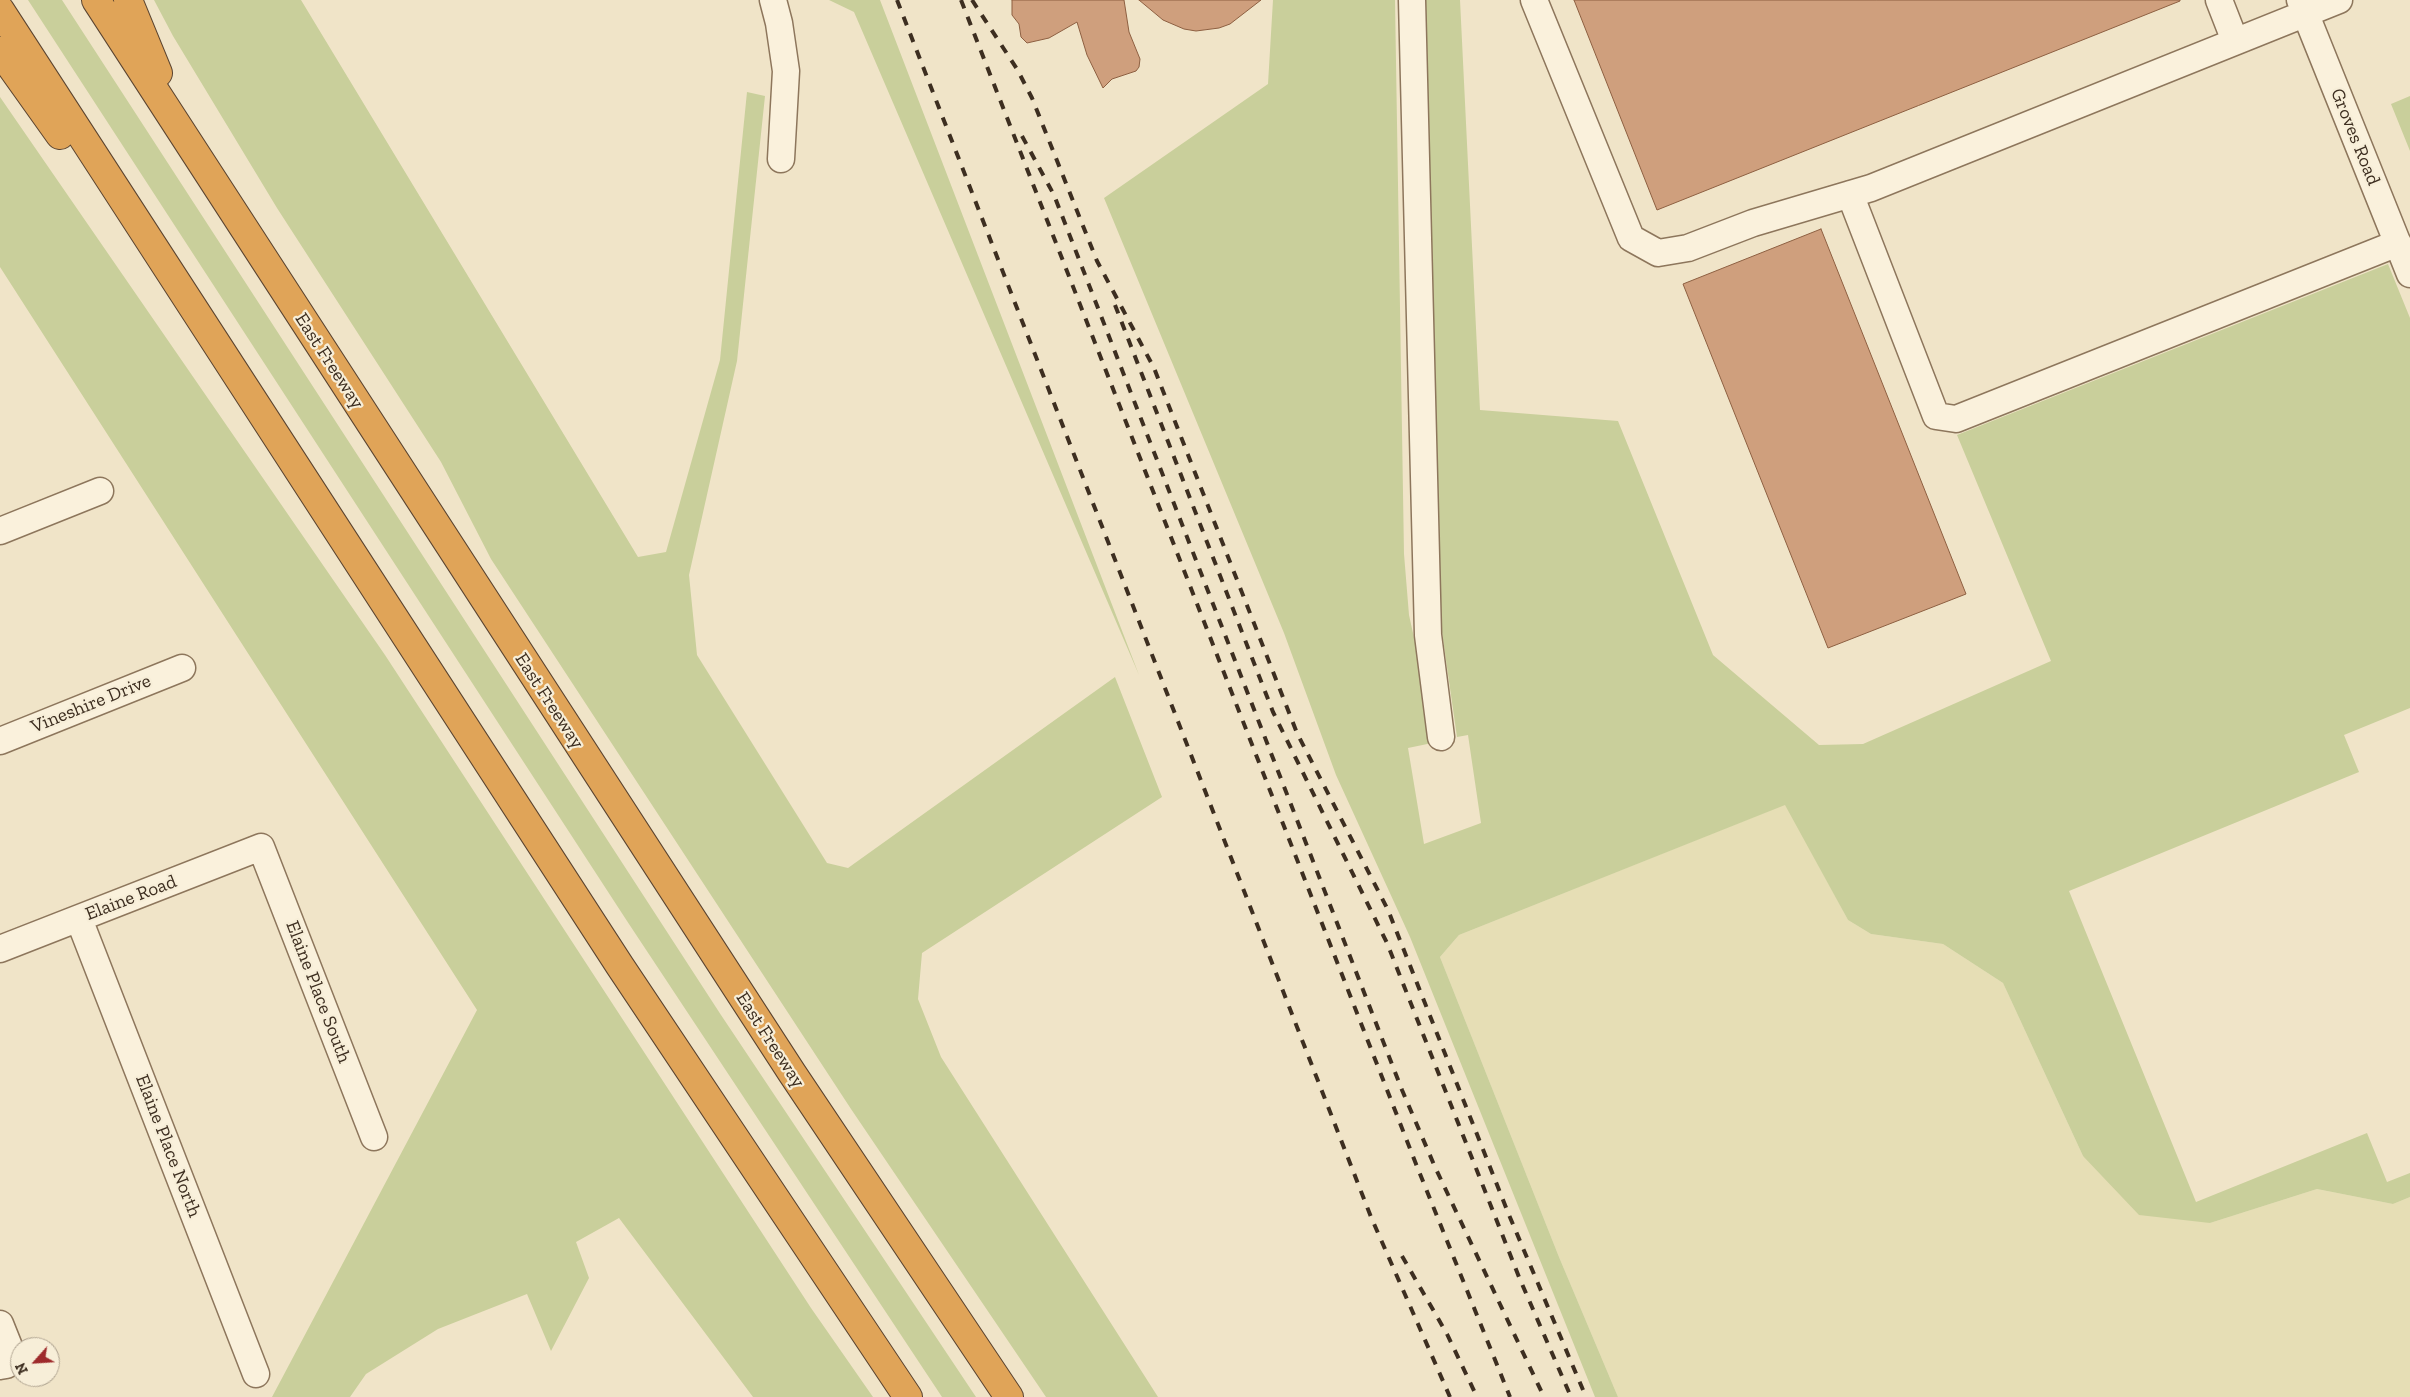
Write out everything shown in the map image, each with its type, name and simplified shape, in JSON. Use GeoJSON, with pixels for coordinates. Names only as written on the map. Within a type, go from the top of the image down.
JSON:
{"type":"FeatureCollection","features":[{"type":"Feature","properties":{"kind":"highway","name":"East Freeway"},"geometry":{"type":"LineString","coordinates":[[96,0],[179,125],[792,1073],[1009,1397]]}},
{"type":"Feature","properties":{"kind":"highway"},"geometry":{"type":"LineString","coordinates":[[128,0],[179,125]]}},
{"type":"Feature","properties":{"kind":"highway"},"geometry":{"type":"LineString","coordinates":[[0,10],[620,966],[908,1397]]}},
{"type":"Feature","properties":{"kind":"highway"},"geometry":{"type":"LineString","coordinates":[[0,51],[296,465]]}},
{"type":"Feature","properties":{"kind":"street"},"geometry":{"type":"LineString","coordinates":[[773,0],[780,23],[786,72],[781,159]]}},
{"type":"Feature","properties":{"kind":"street"},"geometry":{"type":"LineString","coordinates":[[1412,0],[1428,635],[1442,737]]}},
{"type":"Feature","properties":{"kind":"street"},"geometry":{"type":"LineString","coordinates":[[1534,0],[1631,238],[1658,253],[1688,248],[1753,223],[1872,188],[2235,41],[2302,6],[2339,0]]}},
{"type":"Feature","properties":{"kind":"street"},"geometry":{"type":"LineString","coordinates":[[2219,0],[2235,41]]}},
{"type":"Feature","properties":{"kind":"street","name":"Groves Road"},"geometry":{"type":"LineString","coordinates":[[2302,6],[2410,274]]}},
{"type":"Feature","properties":{"kind":"street"},"geometry":{"type":"LineString","coordinates":[[1850,194],[1936,416],[1956,419],[2398,243]]}},
{"type":"Feature","properties":{"kind":"street"},"geometry":{"type":"LineString","coordinates":[[0,531],[100,491]]}},
{"type":"Feature","properties":{"kind":"street","name":"Vineshire Drive"},"geometry":{"type":"LineString","coordinates":[[0,741],[182,668]]}},
{"type":"Feature","properties":{"kind":"street","name":"Elaine Road"},"geometry":{"type":"LineString","coordinates":[[0,949],[261,847]]}},
{"type":"Feature","properties":{"kind":"street","name":"Elaine Place South"},"geometry":{"type":"LineString","coordinates":[[261,847],[374,1138]]}},
{"type":"Feature","properties":{"kind":"street","name":"Elaine Place North"},"geometry":{"type":"LineString","coordinates":[[79,918],[256,1374]]}},
{"type":"Feature","properties":{"kind":"street"},"geometry":{"type":"LineString","coordinates":[[0,1324],[12,1354],[6,1365],[0,1366]]}},
{"type":"Feature","properties":{"kind":"shaded area"},"geometry":{"type":"Polygon","coordinates":[[[1786,804],[1848,920],[1871,934],[1943,944],[2003,983],[2083,1156],[2210,1223],[2317,1189],[2393,1204],[2410,1197],[2410,1397],[1618,1397],[1559,1257],[1440,957],[1459,935],[1786,804]]]}},
{"type":"Feature","properties":{"kind":"green space"},"geometry":{"type":"Polygon","coordinates":[[[28,0],[62,0],[721,1015],[976,1397],[942,1397],[627,921],[28,0]]]}},
{"type":"Feature","properties":{"kind":"green space"},"geometry":{"type":"Polygon","coordinates":[[[154,0],[301,0],[638,557],[666,552],[720,360],[747,92],[765,96],[737,361],[689,575],[697,655],[827,863],[848,868],[1115,677],[1162,797],[922,953],[918,999],[941,1057],[1158,1397],[1046,1397],[851,1109],[491,559],[441,462],[277,208],[173,36],[154,0]]]}},
{"type":"Feature","properties":{"kind":"green space"},"geometry":{"type":"Polygon","coordinates":[[[829,0],[880,0],[1139,675],[854,12],[829,0]]]}},
{"type":"Feature","properties":{"kind":"green space"},"geometry":{"type":"Polygon","coordinates":[[[1273,0],[1395,0],[1404,554],[1409,615],[1437,742],[1408,748],[1424,844],[1481,823],[1468,735],[1457,737],[1434,576],[1415,0],[1460,0],[1480,410],[1618,421],[1713,655],[1819,745],[1863,744],[2051,661],[1957,435],[2388,264],[2410,318],[2410,708],[2344,735],[2359,772],[2069,891],[2196,1202],[2367,1133],[2387,1182],[2410,1173],[2410,1197],[2393,1204],[2317,1189],[2210,1223],[2139,1215],[2083,1156],[2003,983],[1943,944],[1871,934],[1848,920],[1785,805],[1459,935],[1440,957],[1559,1257],[1618,1397],[1595,1397],[1410,937],[1336,775],[1284,633],[1104,198],[1268,84],[1273,0]]]}},
{"type":"Feature","properties":{"kind":"green space"},"geometry":{"type":"Polygon","coordinates":[[[2410,96],[2410,151],[2391,104],[2410,96]]]}},
{"type":"Feature","properties":{"kind":"green space"},"geometry":{"type":"Polygon","coordinates":[[[0,97],[385,655],[811,1308],[873,1397],[753,1397],[619,1218],[576,1242],[589,1278],[551,1351],[527,1294],[438,1329],[366,1374],[350,1397],[272,1397],[477,1010],[0,267],[0,97]]]}},
{"type":"Feature","properties":{"kind":"building"},"geometry":{"type":"Polygon","coordinates":[[[1012,0],[1124,0],[1129,32],[1140,59],[1139,67],[1136,71],[1112,79],[1103,88],[1087,55],[1077,22],[1049,38],[1027,43],[1021,37],[1019,24],[1012,15],[1012,0]]]}},
{"type":"Feature","properties":{"kind":"building"},"geometry":{"type":"Polygon","coordinates":[[[1139,0],[1261,0],[1230,24],[1219,28],[1196,31],[1184,29],[1163,20],[1139,0]]]}},
{"type":"Feature","properties":{"kind":"building"},"geometry":{"type":"Polygon","coordinates":[[[1574,0],[2180,0],[2180,1],[1657,210],[1574,0]]]}},
{"type":"Feature","properties":{"kind":"building"},"geometry":{"type":"Polygon","coordinates":[[[1821,229],[1966,594],[1828,648],[1683,284],[1821,229]]]}},
{"type":"Feature","properties":{"kind":"railway"},"geometry":{"type":"LineString","coordinates":[[897,0],[1371,1217],[1450,1397]]}},
{"type":"Feature","properties":{"kind":"railway"},"geometry":{"type":"LineString","coordinates":[[961,0],[1416,1164],[1510,1397]]}},
{"type":"Feature","properties":{"kind":"railway"},"geometry":{"type":"LineString","coordinates":[[972,0],[1017,69],[1032,98],[1097,261],[1154,368],[1297,733],[1388,910],[1509,1215],[1586,1397]]}},
{"type":"Feature","properties":{"kind":"railway"},"geometry":{"type":"LineString","coordinates":[[1022,136],[1054,195],[1402,1090],[1435,1167],[1544,1397]]}},
{"type":"Feature","properties":{"kind":"railway"},"geometry":{"type":"LineString","coordinates":[[1115,305],[1273,712],[1387,943],[1519,1277],[1571,1397]]}},
{"type":"Feature","properties":{"kind":"railway"},"geometry":{"type":"LineString","coordinates":[[1402,1256],[1447,1334],[1477,1397]]}}]}
